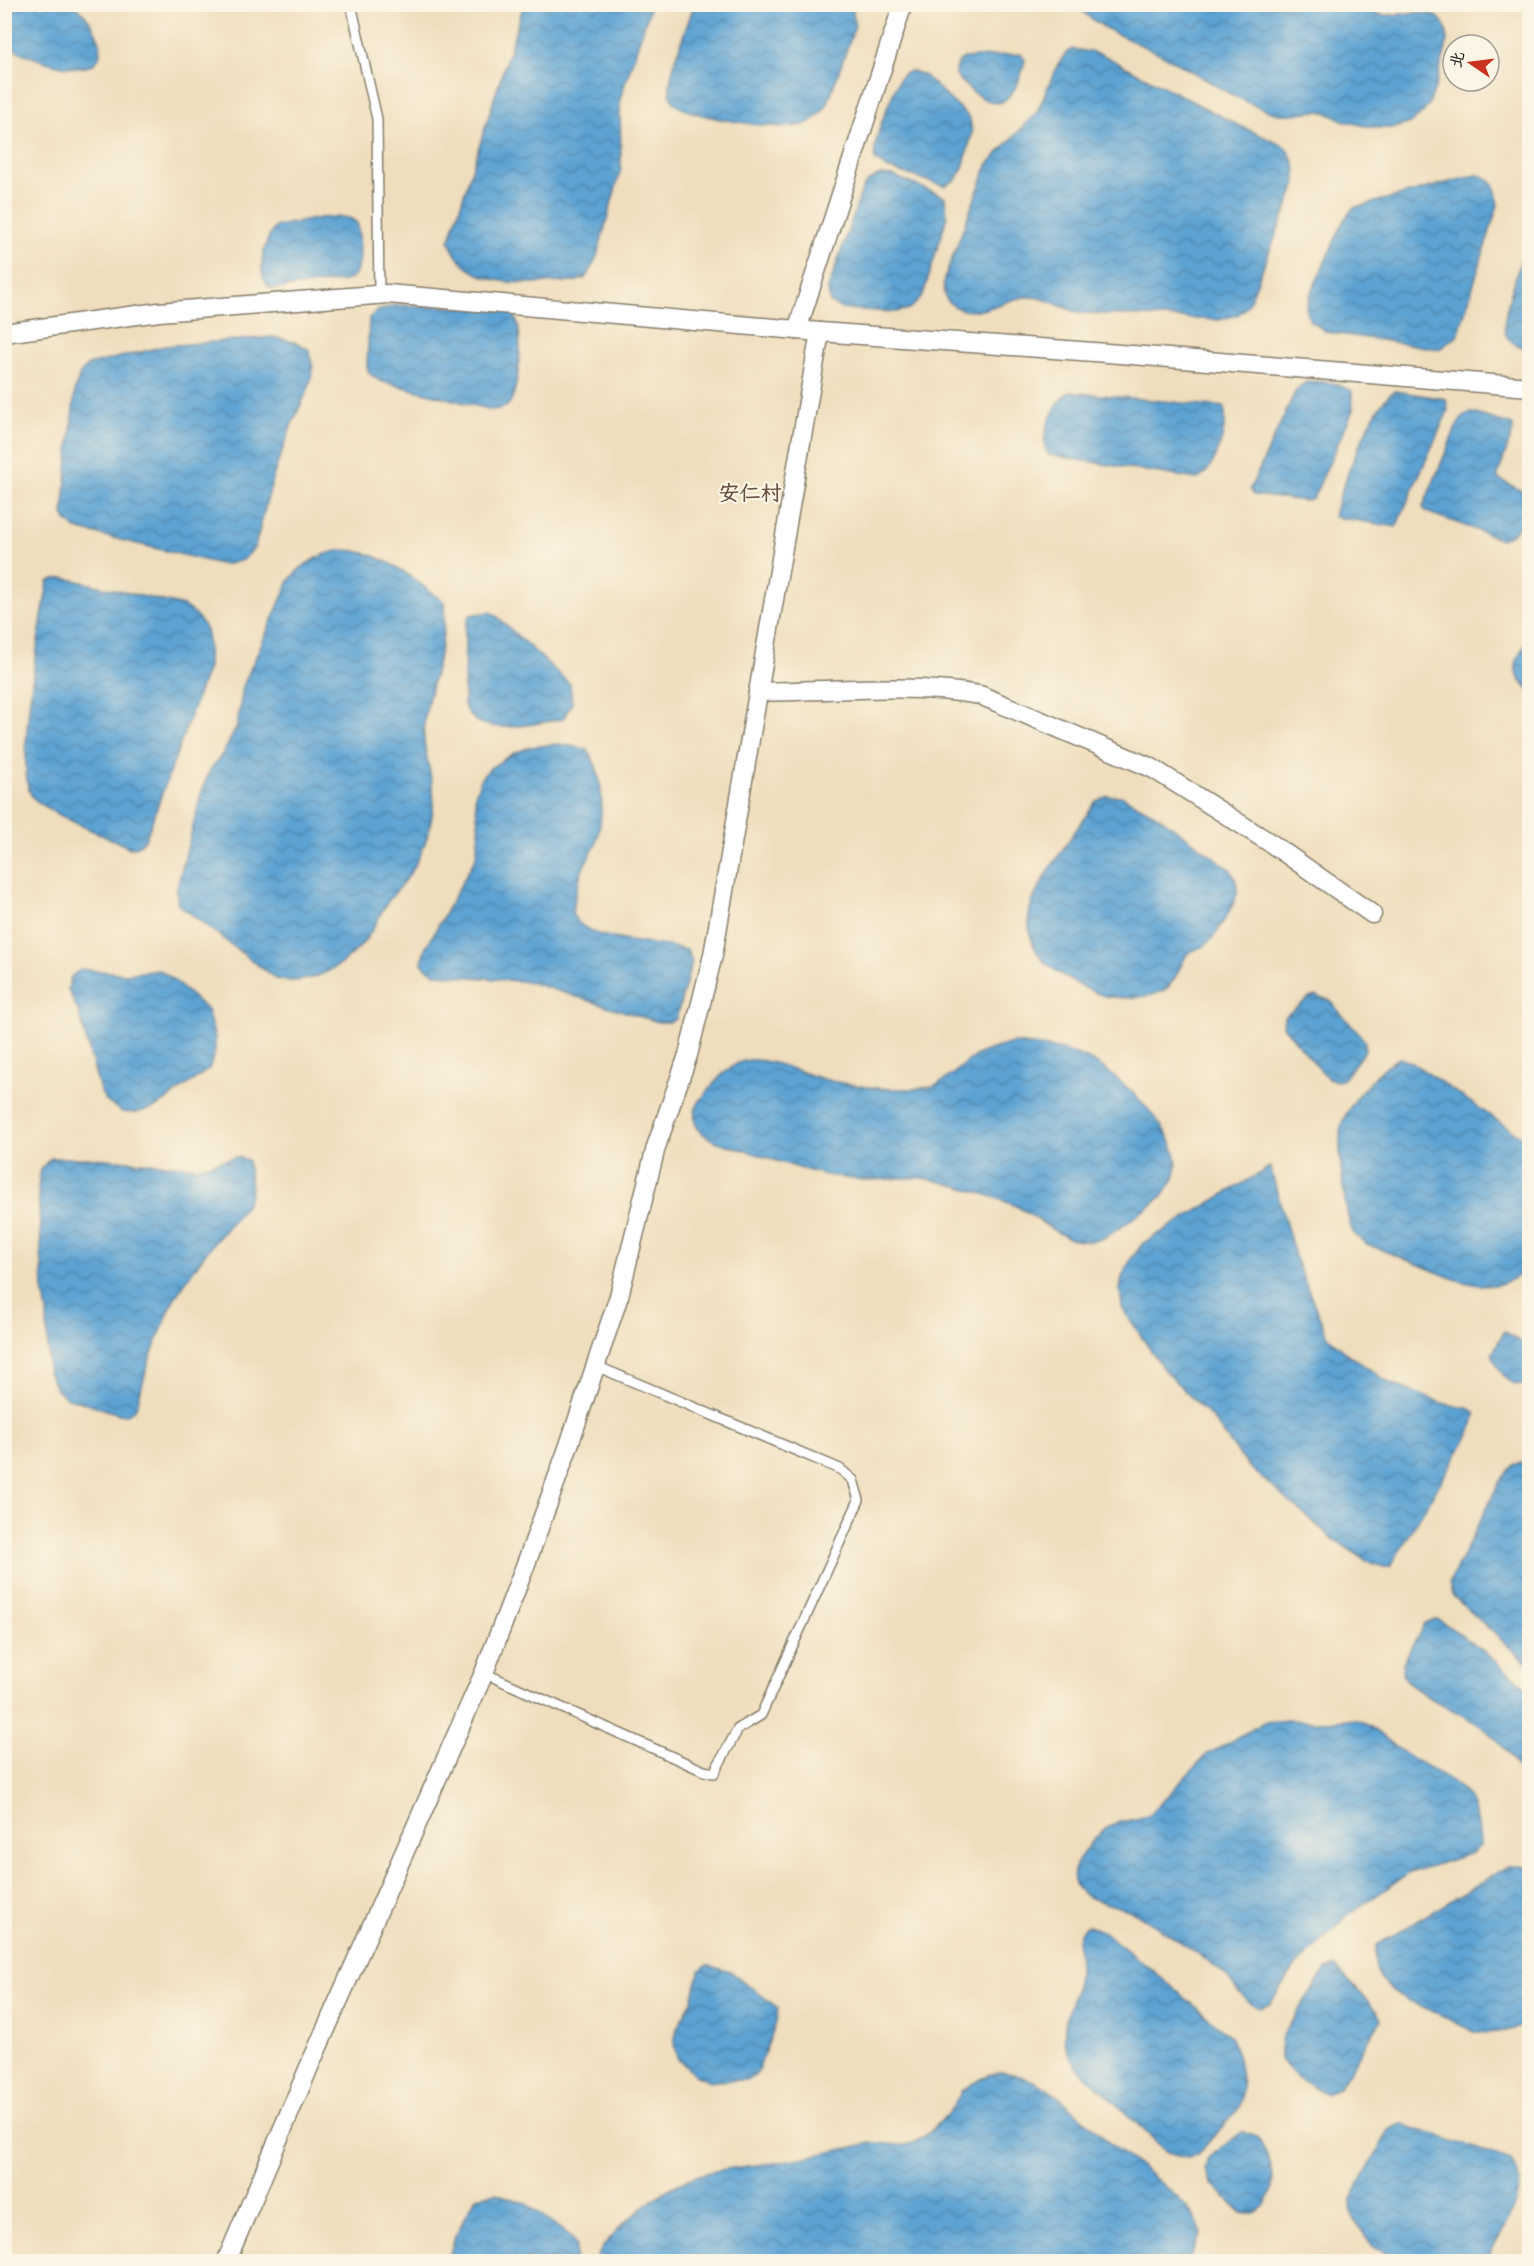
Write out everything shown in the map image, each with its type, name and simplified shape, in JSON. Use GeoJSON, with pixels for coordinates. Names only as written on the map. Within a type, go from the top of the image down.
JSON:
{"type":"FeatureCollection","features":[{"type":"Feature","properties":{"kind":"street"},"geometry":{"type":"LineString","coordinates":[[797,330],[903,4]]}},
{"type":"Feature","properties":{"kind":"street"},"geometry":{"type":"LineString","coordinates":[[4,333],[159,312],[379,295],[1530,387]]}},
{"type":"Feature","properties":{"kind":"street"},"geometry":{"type":"LineString","coordinates":[[226,2262],[314,2056],[484,1673],[527,1561],[619,1296],[656,1147],[688,1055],[713,956],[820,332]]}},
{"type":"Feature","properties":{"kind":"street"},"geometry":{"type":"LineString","coordinates":[[758,692],[921,689],[953,690],[980,695],[1152,768],[1272,844],[1372,914]]}},
{"type":"Feature","properties":{"kind":"lane"},"geometry":{"type":"LineString","coordinates":[[351,4],[377,119],[379,295]]}},
{"type":"Feature","properties":{"kind":"lane"},"geometry":{"type":"LineString","coordinates":[[484,1673],[704,1771],[714,1773],[738,1729],[761,1715],[859,1500],[853,1480],[840,1469],[596,1366]]}},
{"type":"Feature","properties":{"kind":"water"},"geometry":{"type":"Polygon","coordinates":[[[52,3],[74,6],[87,17],[93,26],[100,45],[100,54],[89,66],[80,68],[58,65],[22,53],[5,44],[4,5],[52,3]]]}},
{"type":"Feature","properties":{"kind":"water"},"geometry":{"type":"Polygon","coordinates":[[[524,4],[651,5],[620,99],[621,169],[597,256],[585,278],[574,282],[512,282],[482,276],[469,269],[458,258],[449,242],[524,4]]]}},
{"type":"Feature","properties":{"kind":"water"},"geometry":{"type":"Polygon","coordinates":[[[694,5],[852,5],[855,26],[827,105],[822,112],[814,120],[803,125],[758,125],[718,119],[686,110],[676,104],[670,95],[672,74],[694,5]]]}},
{"type":"Feature","properties":{"kind":"water"},"geometry":{"type":"Polygon","coordinates":[[[1076,5],[1357,5],[1369,12],[1382,15],[1427,13],[1434,15],[1444,24],[1447,33],[1441,33],[1441,66],[1431,100],[1421,115],[1413,121],[1390,128],[1359,125],[1319,111],[1282,114],[1261,108],[1108,29],[1076,5]]]}},
{"type":"Feature","properties":{"kind":"water"},"geometry":{"type":"Polygon","coordinates":[[[1073,49],[1101,54],[1232,122],[1284,146],[1288,151],[1296,172],[1294,190],[1248,305],[1239,314],[1219,320],[1081,313],[1034,297],[1018,298],[989,308],[970,311],[960,309],[946,298],[943,290],[944,279],[988,164],[1037,112],[1058,64],[1067,52],[1073,49]]]}},
{"type":"Feature","properties":{"kind":"water"},"geometry":{"type":"Polygon","coordinates":[[[1021,54],[1025,60],[1020,78],[1010,95],[1000,103],[987,100],[975,93],[955,74],[957,65],[964,58],[1021,54]]]}},
{"type":"Feature","properties":{"kind":"water"},"geometry":{"type":"Polygon","coordinates":[[[912,71],[925,76],[970,118],[972,134],[963,168],[956,180],[944,186],[887,168],[875,160],[876,141],[892,96],[900,77],[912,71]]]}},
{"type":"Feature","properties":{"kind":"water"},"geometry":{"type":"Polygon","coordinates":[[[880,175],[894,176],[945,197],[947,217],[923,295],[914,305],[909,309],[896,312],[842,309],[830,303],[828,289],[863,187],[880,175]]]}},
{"type":"Feature","properties":{"kind":"water"},"geometry":{"type":"Polygon","coordinates":[[[1476,175],[1491,181],[1497,194],[1498,205],[1459,332],[1455,338],[1439,349],[1327,332],[1310,321],[1306,308],[1310,295],[1344,220],[1353,208],[1476,175]]]}},
{"type":"Feature","properties":{"kind":"water"},"geometry":{"type":"Polygon","coordinates":[[[326,217],[352,219],[358,225],[360,258],[356,273],[344,281],[272,289],[266,284],[262,268],[265,248],[272,231],[277,226],[326,217]]]}},
{"type":"Feature","properties":{"kind":"water"},"geometry":{"type":"Polygon","coordinates":[[[1529,231],[1529,350],[1511,341],[1504,328],[1505,316],[1529,231]]]}},
{"type":"Feature","properties":{"kind":"water"},"geometry":{"type":"Polygon","coordinates":[[[395,305],[488,308],[510,312],[515,317],[518,327],[520,356],[516,385],[509,404],[492,410],[380,381],[369,373],[367,367],[369,318],[377,311],[395,305]]]}},
{"type":"Feature","properties":{"kind":"water"},"geometry":{"type":"Polygon","coordinates":[[[273,337],[298,343],[309,350],[313,368],[309,387],[292,424],[274,474],[255,547],[243,560],[224,565],[76,529],[66,520],[63,514],[75,389],[80,374],[88,365],[165,346],[273,337]]]}},
{"type":"Feature","properties":{"kind":"water"},"geometry":{"type":"Polygon","coordinates":[[[1306,382],[1333,383],[1352,391],[1353,410],[1313,499],[1307,501],[1254,495],[1250,489],[1296,390],[1306,382]]]}},
{"type":"Feature","properties":{"kind":"water"},"geometry":{"type":"Polygon","coordinates":[[[1395,391],[1446,399],[1448,411],[1396,527],[1334,517],[1342,488],[1358,448],[1377,411],[1395,391]]]}},
{"type":"Feature","properties":{"kind":"water"},"geometry":{"type":"Polygon","coordinates":[[[1069,392],[1224,407],[1223,436],[1209,469],[1203,476],[1196,479],[1049,455],[1045,441],[1046,431],[1053,412],[1069,392]]]}},
{"type":"Feature","properties":{"kind":"water"},"geometry":{"type":"Polygon","coordinates":[[[1472,413],[1513,425],[1497,478],[1522,491],[1524,506],[1517,528],[1501,539],[1426,512],[1423,507],[1457,425],[1466,414],[1472,413]]]}},
{"type":"Feature","properties":{"kind":"water"},"geometry":{"type":"Polygon","coordinates":[[[342,550],[357,551],[384,560],[409,575],[444,602],[441,648],[424,724],[425,746],[433,789],[433,810],[420,856],[360,946],[340,964],[316,977],[289,981],[276,979],[178,904],[176,891],[202,791],[209,772],[225,750],[237,726],[243,686],[289,581],[312,560],[342,550]]]}},
{"type":"Feature","properties":{"kind":"water"},"geometry":{"type":"Polygon","coordinates":[[[65,578],[184,606],[199,619],[206,632],[208,667],[146,838],[135,847],[130,848],[49,809],[32,796],[27,781],[27,727],[35,659],[48,582],[65,578]]]}},
{"type":"Feature","properties":{"kind":"water"},"geometry":{"type":"Polygon","coordinates":[[[489,612],[494,614],[570,684],[572,703],[563,719],[508,727],[481,723],[471,716],[464,705],[465,627],[470,615],[489,612]]]}},
{"type":"Feature","properties":{"kind":"water"},"geometry":{"type":"Polygon","coordinates":[[[1529,639],[1529,689],[1518,676],[1516,665],[1529,639]]]}},
{"type":"Feature","properties":{"kind":"water"},"geometry":{"type":"Polygon","coordinates":[[[558,744],[587,749],[597,771],[601,795],[599,832],[581,873],[572,913],[579,923],[591,931],[606,936],[687,950],[692,961],[676,1019],[670,1022],[658,1022],[529,982],[437,974],[422,963],[424,951],[476,857],[479,831],[475,796],[481,778],[490,768],[512,754],[530,747],[558,744]]]}},
{"type":"Feature","properties":{"kind":"water"},"geometry":{"type":"Polygon","coordinates":[[[1108,796],[1121,796],[1158,816],[1231,870],[1237,884],[1237,893],[1232,905],[1213,937],[1204,946],[1187,954],[1169,986],[1152,995],[1133,998],[1114,997],[1085,988],[1060,974],[1041,958],[1030,932],[1029,915],[1032,904],[1047,874],[1096,801],[1108,796]]]}},
{"type":"Feature","properties":{"kind":"water"},"geometry":{"type":"Polygon","coordinates":[[[81,969],[126,974],[159,970],[169,976],[207,1010],[215,1038],[215,1051],[209,1069],[155,1108],[135,1113],[122,1112],[107,1102],[100,1091],[79,1013],[68,990],[71,977],[81,969]]]}},
{"type":"Feature","properties":{"kind":"water"},"geometry":{"type":"Polygon","coordinates":[[[1316,996],[1329,1000],[1365,1041],[1365,1050],[1344,1079],[1338,1081],[1328,1079],[1283,1026],[1284,1017],[1309,998],[1316,996]]]}},
{"type":"Feature","properties":{"kind":"water"},"geometry":{"type":"Polygon","coordinates":[[[1013,1043],[1052,1048],[1090,1060],[1117,1079],[1147,1108],[1170,1141],[1176,1157],[1176,1172],[1170,1185],[1150,1206],[1106,1237],[1088,1241],[1076,1240],[1053,1230],[1009,1203],[933,1180],[854,1179],[806,1170],[711,1139],[696,1125],[694,1116],[702,1098],[726,1071],[744,1061],[774,1063],[818,1078],[851,1085],[911,1089],[937,1084],[975,1056],[1013,1043]]]}},
{"type":"Feature","properties":{"kind":"water"},"geometry":{"type":"Polygon","coordinates":[[[1399,1058],[1411,1062],[1529,1142],[1529,1265],[1517,1276],[1493,1285],[1467,1283],[1367,1244],[1353,1232],[1342,1178],[1340,1131],[1342,1123],[1351,1105],[1366,1086],[1399,1058]]]}},
{"type":"Feature","properties":{"kind":"water"},"geometry":{"type":"Polygon","coordinates":[[[236,1157],[248,1160],[251,1191],[246,1205],[204,1255],[174,1299],[149,1361],[136,1408],[126,1415],[119,1414],[66,1397],[56,1389],[48,1371],[47,1311],[43,1289],[38,1187],[41,1168],[51,1158],[95,1158],[197,1167],[236,1157]]]}},
{"type":"Feature","properties":{"kind":"water"},"geometry":{"type":"Polygon","coordinates":[[[1270,1167],[1297,1263],[1327,1335],[1346,1353],[1390,1383],[1445,1404],[1471,1409],[1476,1413],[1471,1431],[1390,1567],[1367,1561],[1332,1538],[1247,1465],[1212,1418],[1164,1370],[1122,1308],[1120,1290],[1122,1277],[1131,1259],[1143,1243],[1270,1167]]]}},
{"type":"Feature","properties":{"kind":"water"},"geometry":{"type":"Polygon","coordinates":[[[1504,1331],[1521,1342],[1529,1351],[1530,1374],[1523,1385],[1517,1385],[1507,1379],[1492,1354],[1504,1331]]]}},
{"type":"Feature","properties":{"kind":"water"},"geometry":{"type":"Polygon","coordinates":[[[1522,1463],[1530,1466],[1529,1665],[1452,1595],[1449,1583],[1500,1481],[1515,1464],[1522,1463]]]}},
{"type":"Feature","properties":{"kind":"water"},"geometry":{"type":"Polygon","coordinates":[[[1435,1619],[1440,1620],[1486,1653],[1529,1690],[1529,1786],[1510,1757],[1493,1737],[1477,1724],[1430,1698],[1402,1674],[1403,1663],[1425,1623],[1435,1619]]]}},
{"type":"Feature","properties":{"kind":"water"},"geometry":{"type":"Polygon","coordinates":[[[1355,1719],[1368,1725],[1400,1750],[1457,1785],[1466,1794],[1478,1824],[1480,1846],[1472,1853],[1410,1873],[1349,1914],[1294,1968],[1270,2004],[1260,2008],[1253,2005],[1221,1971],[1190,1948],[1137,1914],[1087,1896],[1074,1882],[1076,1865],[1085,1850],[1103,1831],[1116,1823],[1151,1813],[1206,1755],[1265,1722],[1288,1720],[1327,1722],[1355,1719]]]}},
{"type":"Feature","properties":{"kind":"water"},"geometry":{"type":"Polygon","coordinates":[[[1508,1866],[1529,1866],[1529,2024],[1498,2032],[1474,2031],[1393,1991],[1377,1972],[1375,1960],[1377,1945],[1508,1866]]]}},
{"type":"Feature","properties":{"kind":"water"},"geometry":{"type":"Polygon","coordinates":[[[1089,1926],[1104,1932],[1230,2036],[1238,2057],[1242,2086],[1240,2107],[1197,2155],[1187,2157],[1167,2152],[1076,2066],[1069,2054],[1065,2032],[1067,2015],[1079,1972],[1079,1937],[1084,1927],[1089,1926]]]}},
{"type":"Feature","properties":{"kind":"water"},"geometry":{"type":"Polygon","coordinates":[[[707,1965],[731,1972],[778,2008],[776,2023],[756,2075],[747,2080],[708,2081],[695,2075],[677,2058],[674,2043],[677,2028],[692,2001],[699,1971],[707,1965]]]}},
{"type":"Feature","properties":{"kind":"water"},"geometry":{"type":"Polygon","coordinates":[[[1335,1966],[1377,2011],[1381,2020],[1339,2088],[1326,2094],[1296,2077],[1280,2059],[1280,2048],[1282,2037],[1304,2002],[1326,1970],[1335,1966]]]}},
{"type":"Feature","properties":{"kind":"water"},"geometry":{"type":"Polygon","coordinates":[[[1002,2072],[1027,2078],[1050,2091],[1188,2208],[1197,2221],[1201,2233],[1188,2261],[595,2261],[611,2237],[623,2225],[650,2202],[678,2184],[720,2170],[784,2161],[871,2143],[905,2145],[913,2143],[938,2124],[953,2106],[962,2090],[987,2075],[1002,2072]]]}},
{"type":"Feature","properties":{"kind":"water"},"geometry":{"type":"Polygon","coordinates":[[[1398,2125],[1512,2160],[1518,2174],[1519,2184],[1514,2207],[1485,2261],[1404,2261],[1374,2248],[1357,2224],[1350,2210],[1351,2199],[1389,2130],[1398,2125]]]}},
{"type":"Feature","properties":{"kind":"water"},"geometry":{"type":"Polygon","coordinates":[[[1243,2131],[1257,2136],[1268,2157],[1273,2178],[1268,2201],[1257,2212],[1250,2214],[1242,2213],[1212,2184],[1205,2169],[1208,2158],[1243,2131]]]}},
{"type":"Feature","properties":{"kind":"water"},"geometry":{"type":"Polygon","coordinates":[[[496,2193],[525,2203],[571,2237],[576,2246],[575,2261],[448,2261],[455,2236],[476,2197],[496,2193]]]}},
{"type":"Feature","properties":{"kind":"district","name":"安仁村"},"geometry":{"type":"Point","coordinates":[750,493]}}]}
